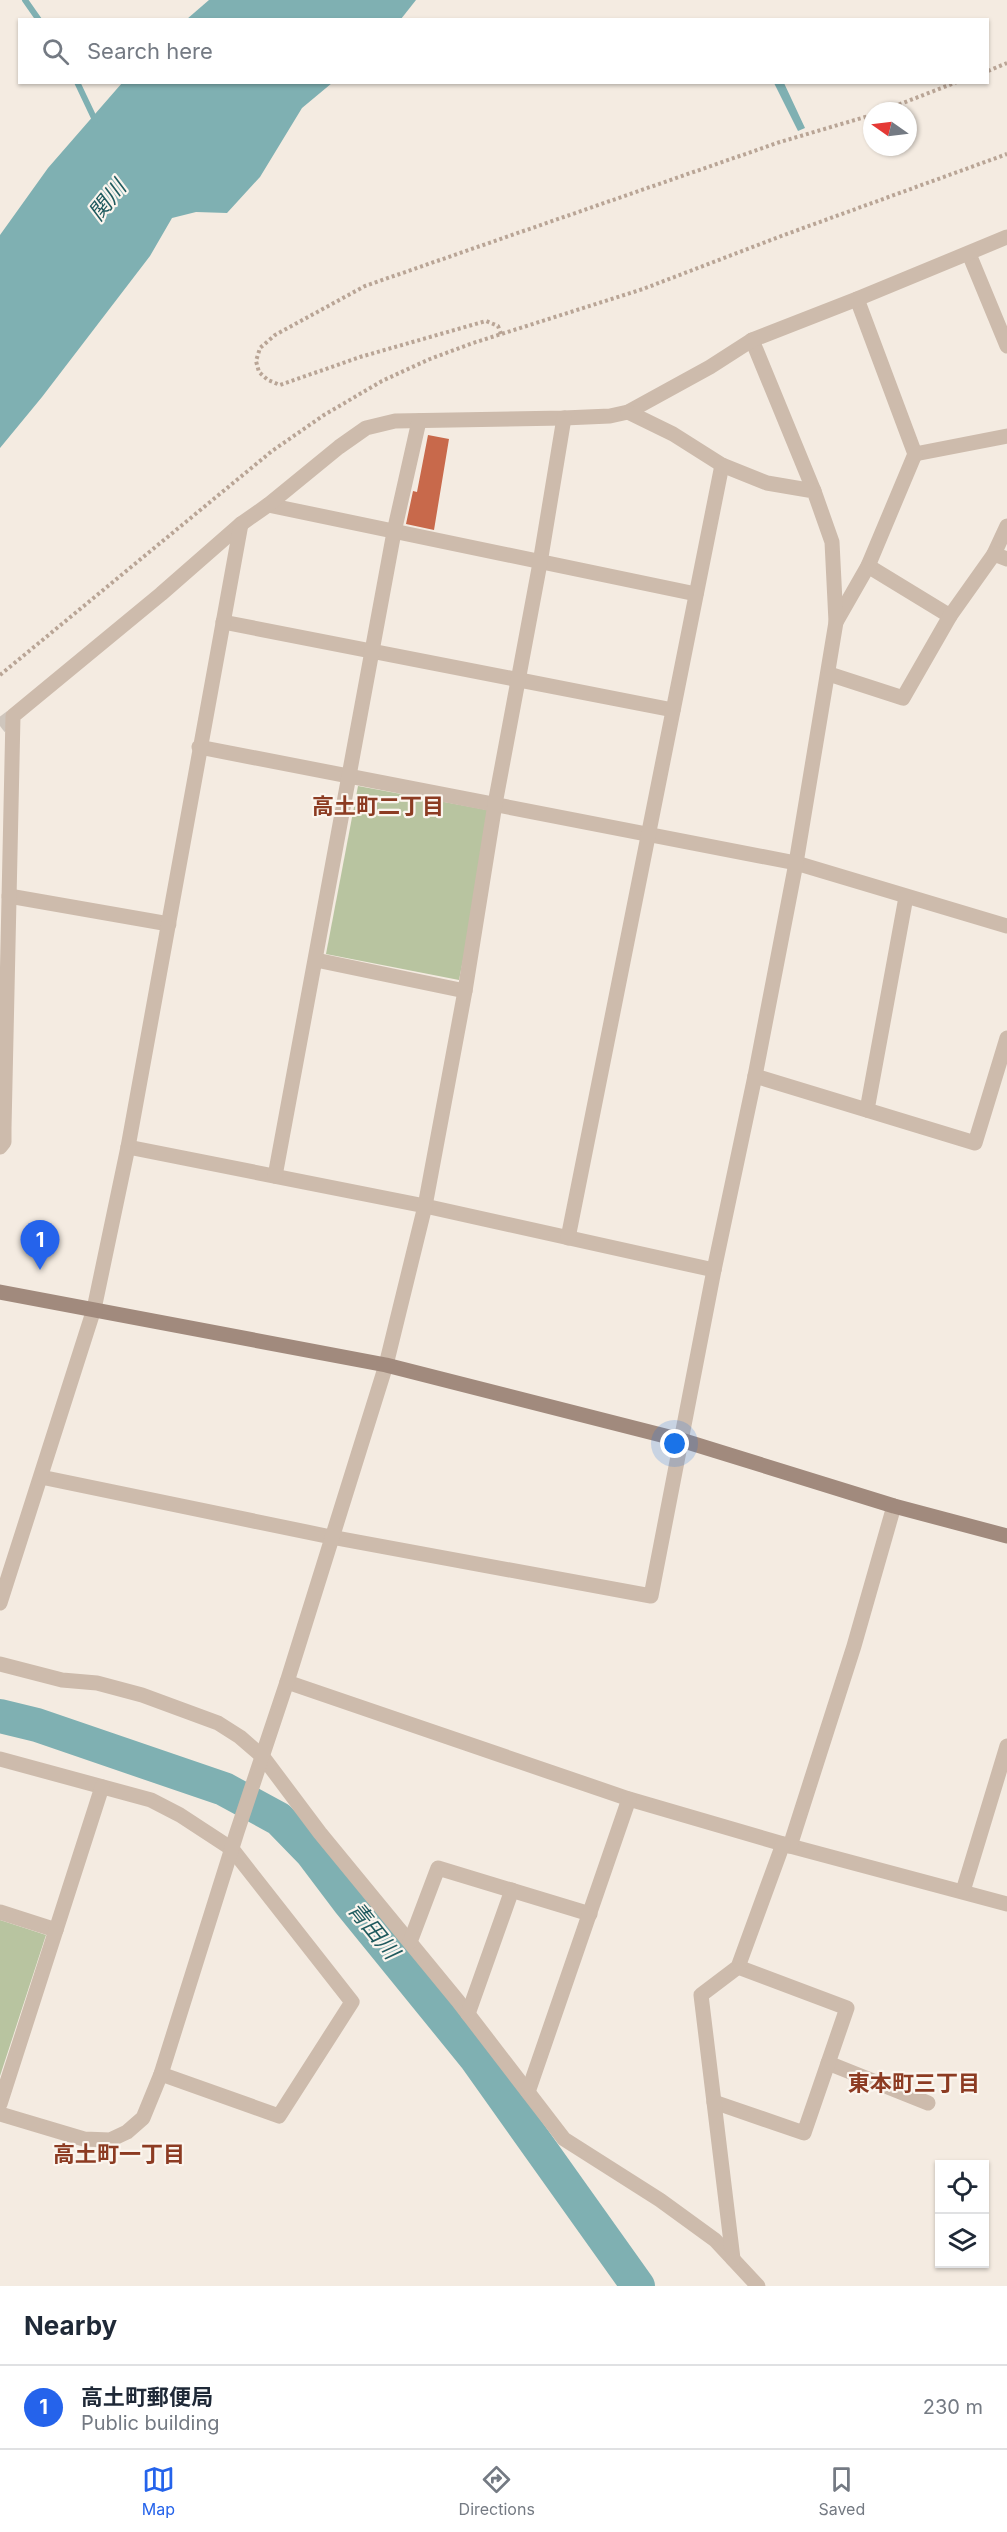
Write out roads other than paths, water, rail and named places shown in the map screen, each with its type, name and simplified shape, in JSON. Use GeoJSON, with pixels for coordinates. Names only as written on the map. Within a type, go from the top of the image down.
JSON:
{"type":"FeatureCollection","features":[{"type":"Feature","properties":{"kind":"street"},"geometry":{"type":"LineString","coordinates":[[0,1147],[4,1142],[13,716],[161,594],[241,524],[366,428],[395,422],[564,418],[610,416],[628,412],[710,367],[752,340],[857,300],[1007,237]]}},
{"type":"Feature","properties":{"kind":"street"},"geometry":{"type":"LineString","coordinates":[[969,254],[1007,346]]}},
{"type":"Feature","properties":{"kind":"street"},"geometry":{"type":"LineString","coordinates":[[836,622],[867,566],[915,454],[857,300]]}},
{"type":"Feature","properties":{"kind":"street"},"geometry":{"type":"LineString","coordinates":[[41,1477],[331,1537],[651,1596],[796,863],[836,622],[832,542],[814,491],[752,340]]}},
{"type":"Feature","properties":{"kind":"street"},"geometry":{"type":"LineString","coordinates":[[628,412],[673,434],[722,465],[767,483],[814,491]]}},
{"type":"Feature","properties":{"kind":"street"},"geometry":{"type":"LineString","coordinates":[[0,2114],[84,2139],[110,2140],[127,2132],[143,2118],[161,2074],[386,1365],[425,1206],[465,991],[495,804],[540,563],[564,418]]}},
{"type":"Feature","properties":{"kind":"street"},"geometry":{"type":"LineString","coordinates":[[274,1176],[394,532],[419,421]]}},
{"type":"Feature","properties":{"kind":"street"},"geometry":{"type":"LineString","coordinates":[[915,454],[1007,436]]}},
{"type":"Feature","properties":{"kind":"street"},"geometry":{"type":"LineString","coordinates":[[568,1238],[722,465]]}},
{"type":"Feature","properties":{"kind":"street"},"geometry":{"type":"LineString","coordinates":[[268,505],[696,594]]}},
{"type":"Feature","properties":{"kind":"street"},"geometry":{"type":"LineString","coordinates":[[0,1603],[93,1309],[128,1147],[241,524]]}},
{"type":"Feature","properties":{"kind":"street"},"geometry":{"type":"LineString","coordinates":[[828,674],[903,698],[950,616],[1001,556],[1007,526]]}},
{"type":"Feature","properties":{"kind":"street"},"geometry":{"type":"LineString","coordinates":[[867,566],[950,616]]}},
{"type":"Feature","properties":{"kind":"street"},"geometry":{"type":"LineString","coordinates":[[223,622],[673,710]]}},
{"type":"Feature","properties":{"kind":"street"},"geometry":{"type":"LineString","coordinates":[[199,747],[796,863],[1007,926]]}},
{"type":"Feature","properties":{"kind":"street"},"geometry":{"type":"LineString","coordinates":[[9,896],[169,924]]}},
{"type":"Feature","properties":{"kind":"street"},"geometry":{"type":"LineString","coordinates":[[867,1110],[906,897]]}},
{"type":"Feature","properties":{"kind":"street"},"geometry":{"type":"LineString","coordinates":[[316,960],[465,991]]}},
{"type":"Feature","properties":{"kind":"street"},"geometry":{"type":"LineString","coordinates":[[755,1076],[975,1143],[1007,1038]]}},
{"type":"Feature","properties":{"kind":"street"},"geometry":{"type":"LineString","coordinates":[[128,1147],[425,1206],[714,1269]]}},
{"type":"Feature","properties":{"kind":"street"},"geometry":{"type":"LineString","coordinates":[[0,1292],[386,1365],[681,1440],[894,1506],[1007,1536]]}},
{"type":"Feature","properties":{"kind":"street"},"geometry":{"type":"LineString","coordinates":[[733,2259],[701,1995],[738,1967],[786,1845],[854,1646],[894,1506]]}},
{"type":"Feature","properties":{"kind":"street"},"geometry":{"type":"LineString","coordinates":[[0,1664],[62,1680],[97,1683],[186,1710],[218,1723],[240,1737],[260,1764],[410,1941],[564,2139],[660,2200],[715,2240],[758,2286]]}},
{"type":"Feature","properties":{"kind":"street"},"geometry":{"type":"LineString","coordinates":[[287,1682],[629,1799],[786,1845],[1007,1904]]}},
{"type":"Feature","properties":{"kind":"street"},"geometry":{"type":"LineString","coordinates":[[963,1891],[1007,1746]]}},
{"type":"Feature","properties":{"kind":"street"},"geometry":{"type":"LineString","coordinates":[[0,1759],[151,1800],[180,1815],[232,1849],[352,2002],[279,2116],[161,2074]]}},
{"type":"Feature","properties":{"kind":"street"},"geometry":{"type":"LineString","coordinates":[[0,2104],[102,1787]]}},
{"type":"Feature","properties":{"kind":"street"},"geometry":{"type":"LineString","coordinates":[[528,2092],[629,1799]]}},
{"type":"Feature","properties":{"kind":"street"},"geometry":{"type":"LineString","coordinates":[[410,1941],[438,1868],[590,1914]]}},
{"type":"Feature","properties":{"kind":"street"},"geometry":{"type":"LineString","coordinates":[[468,2014],[512,1890]]}},
{"type":"Feature","properties":{"kind":"street"},"geometry":{"type":"LineString","coordinates":[[0,1912],[56,1930]]}},
{"type":"Feature","properties":{"kind":"street"},"geometry":{"type":"LineString","coordinates":[[714,2102],[804,2133],[847,2007],[738,1967]]}},
{"type":"Feature","properties":{"kind":"street"},"geometry":{"type":"LineString","coordinates":[[828,2063],[928,2103]]}},
{"type":"Feature","properties":{"kind":"water"},"geometry":{"type":"Polygon","coordinates":[[[209,0],[416,0],[402,18],[188,18],[209,0]]]}},
{"type":"Feature","properties":{"kind":"water","name":"関川"},"geometry":{"type":"Polygon","coordinates":[[[121,84],[331,84],[302,108],[260,177],[227,213],[196,212],[172,218],[150,256],[0,448],[0,235],[48,168],[121,84]]]}},
{"type":"Feature","properties":{"kind":"water"},"geometry":{"type":"Polygon","coordinates":[[[774,84],[784,84],[805,128],[798,131],[774,84]]]}},
{"type":"Feature","properties":{"kind":"waterway"},"geometry":{"type":"LineString","coordinates":[[25,0],[38,18]]}},
{"type":"Feature","properties":{"kind":"waterway"},"geometry":{"type":"LineString","coordinates":[[78,84],[95,120]]}},
{"type":"Feature","properties":{"kind":"waterway","name":"青田川"},"geometry":{"type":"LineString","coordinates":[[0,1716],[37,1725],[224,1789],[279,1819],[312,1853],[475,2057],[638,2286]]}},
{"type":"Feature","properties":{"kind":"tunnel"},"geometry":{"type":"LineString","coordinates":[[0,726],[13,716]]}},
{"type":"Feature","properties":{"kind":"place","name":"高土町郵便局"},"geometry":{"type":"Point","coordinates":[40,1270]}},
{"type":"Feature","properties":{"kind":"district","name":"高土町二丁目"},"geometry":{"type":"Point","coordinates":[378,806]}},
{"type":"Feature","properties":{"kind":"district","name":"東本町三丁目"},"geometry":{"type":"Point","coordinates":[914,2083]}},
{"type":"Feature","properties":{"kind":"district","name":"高土町一丁目"},"geometry":{"type":"Point","coordinates":[119,2154]}}]}
